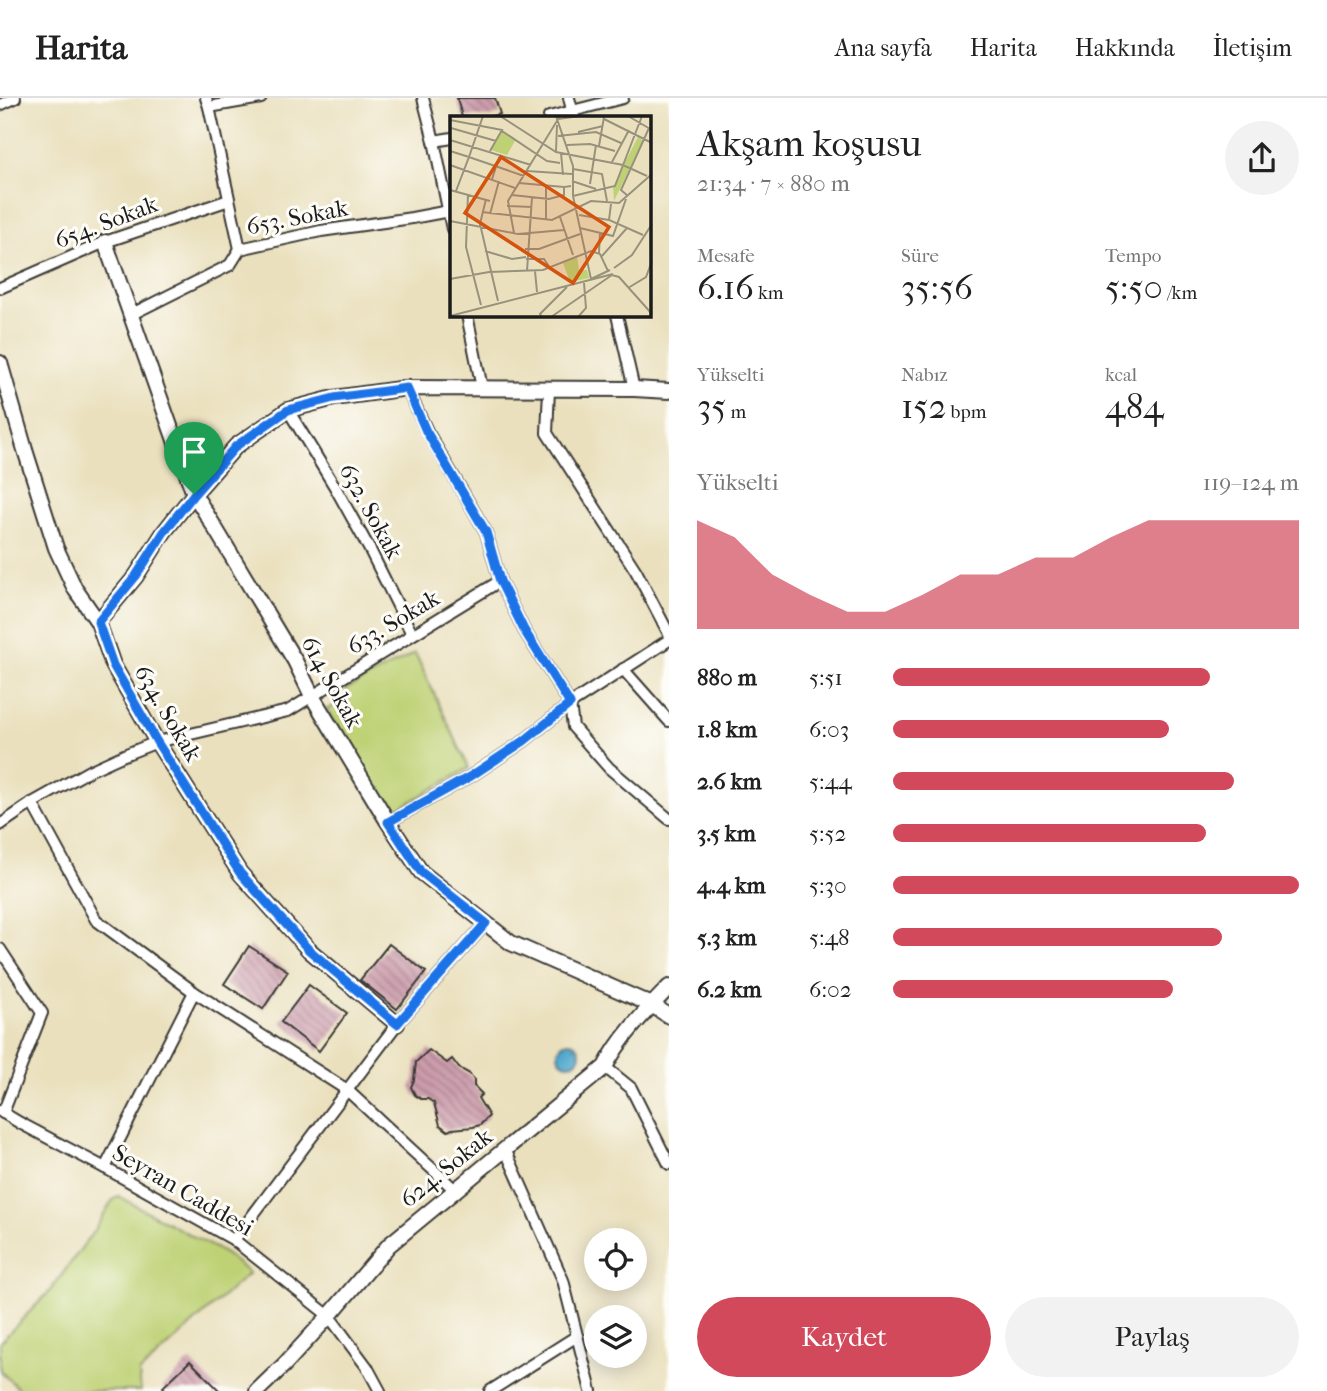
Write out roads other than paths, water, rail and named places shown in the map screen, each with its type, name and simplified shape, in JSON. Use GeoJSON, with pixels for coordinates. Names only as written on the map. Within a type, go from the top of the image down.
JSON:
{"type":"FeatureCollection","features":[{"type":"Feature","properties":{"kind":"street"},"geometry":{"type":"LineString","coordinates":[[0,105],[15,98]]}},
{"type":"Feature","properties":{"kind":"street"},"geometry":{"type":"LineString","coordinates":[[240,249],[207,102],[261,98]]}},
{"type":"Feature","properties":{"kind":"street"},"geometry":{"type":"LineString","coordinates":[[424,98],[450,217]]}},
{"type":"Feature","properties":{"kind":"street"},"geometry":{"type":"LineString","coordinates":[[569,98],[573,115],[623,98]]}},
{"type":"Feature","properties":{"kind":"street"},"geometry":{"type":"LineString","coordinates":[[434,141],[450,138]]}},
{"type":"Feature","properties":{"kind":"street","name":"654. Sokak"},"geometry":{"type":"LineString","coordinates":[[0,288],[105,242],[229,200]]}},
{"type":"Feature","properties":{"kind":"street","name":"653. Sokak"},"geometry":{"type":"LineString","coordinates":[[130,315],[230,265],[240,249],[321,231],[449,211]]}},
{"type":"Feature","properties":{"kind":"street","name":"614 Sokak"},"geometry":{"type":"LineString","coordinates":[[105,242],[194,494],[295,661],[312,696],[421,872],[511,943],[652,1005],[669,1016]]}},
{"type":"Feature","properties":{"kind":"street"},"geometry":{"type":"LineString","coordinates":[[467,317],[482,388]]}},
{"type":"Feature","properties":{"kind":"street"},"geometry":{"type":"LineString","coordinates":[[617,317],[634,389]]}},
{"type":"Feature","properties":{"kind":"street","name":"634. Sokak"},"geometry":{"type":"LineString","coordinates":[[0,363],[24,450],[56,548],[75,589],[98,622],[113,665],[157,742],[240,873],[309,950],[397,1024]]}},
{"type":"Feature","properties":{"kind":"street"},"geometry":{"type":"LineString","coordinates":[[407,388],[426,431],[486,532],[500,581],[524,630],[570,704],[572,727],[609,768],[669,819]]}},
{"type":"Feature","properties":{"kind":"street"},"geometry":{"type":"LineString","coordinates":[[98,622],[136,576],[164,532],[236,446],[288,410],[334,398],[407,388],[669,391]]}},
{"type":"Feature","properties":{"kind":"street"},"geometry":{"type":"LineString","coordinates":[[388,822],[471,776],[669,637],[636,571],[547,433],[549,390]]}},
{"type":"Feature","properties":{"kind":"street","name":"632. Sokak"},"geometry":{"type":"LineString","coordinates":[[288,410],[335,486],[412,634]]}},
{"type":"Feature","properties":{"kind":"street","name":"633. Sokak"},"geometry":{"type":"LineString","coordinates":[[0,825],[32,803],[89,771],[157,742],[288,711],[500,581]]}},
{"type":"Feature","properties":{"kind":"street"},"geometry":{"type":"LineString","coordinates":[[623,669],[669,721]]}},
{"type":"Feature","properties":{"kind":"street"},"geometry":{"type":"LineString","coordinates":[[32,803],[96,919],[194,992],[347,1090],[455,1190]]}},
{"type":"Feature","properties":{"kind":"street"},"geometry":{"type":"LineString","coordinates":[[234,1240],[397,1024],[486,923]]}},
{"type":"Feature","properties":{"kind":"street"},"geometry":{"type":"LineString","coordinates":[[0,949],[41,1013],[2,1112]]}},
{"type":"Feature","properties":{"kind":"street","name":"624. Sokak"},"geometry":{"type":"LineString","coordinates":[[257,1391],[329,1316],[389,1245],[605,1067],[612,1052],[669,987]]}},
{"type":"Feature","properties":{"kind":"street"},"geometry":{"type":"LineString","coordinates":[[104,1168],[194,992]]}},
{"type":"Feature","properties":{"kind":"street"},"geometry":{"type":"LineString","coordinates":[[605,1067],[631,1088],[669,1164]]}},
{"type":"Feature","properties":{"kind":"street","name":"Seyran Caddesi"},"geometry":{"type":"LineString","coordinates":[[2,1112],[234,1240],[329,1316],[368,1367],[380,1391]]}},
{"type":"Feature","properties":{"kind":"street"},"geometry":{"type":"LineString","coordinates":[[505,1149],[563,1280],[591,1391]]}},
{"type":"Feature","properties":{"kind":"street"},"geometry":{"type":"LineString","coordinates":[[490,1391],[577,1336]]}},
{"type":"Feature","properties":{"kind":"water"},"geometry":{"type":"Polygon","coordinates":[[[569,1042],[577,1045],[580,1053],[577,1061],[569,1064],[561,1061],[558,1053],[561,1045],[569,1042]]]}}]}
